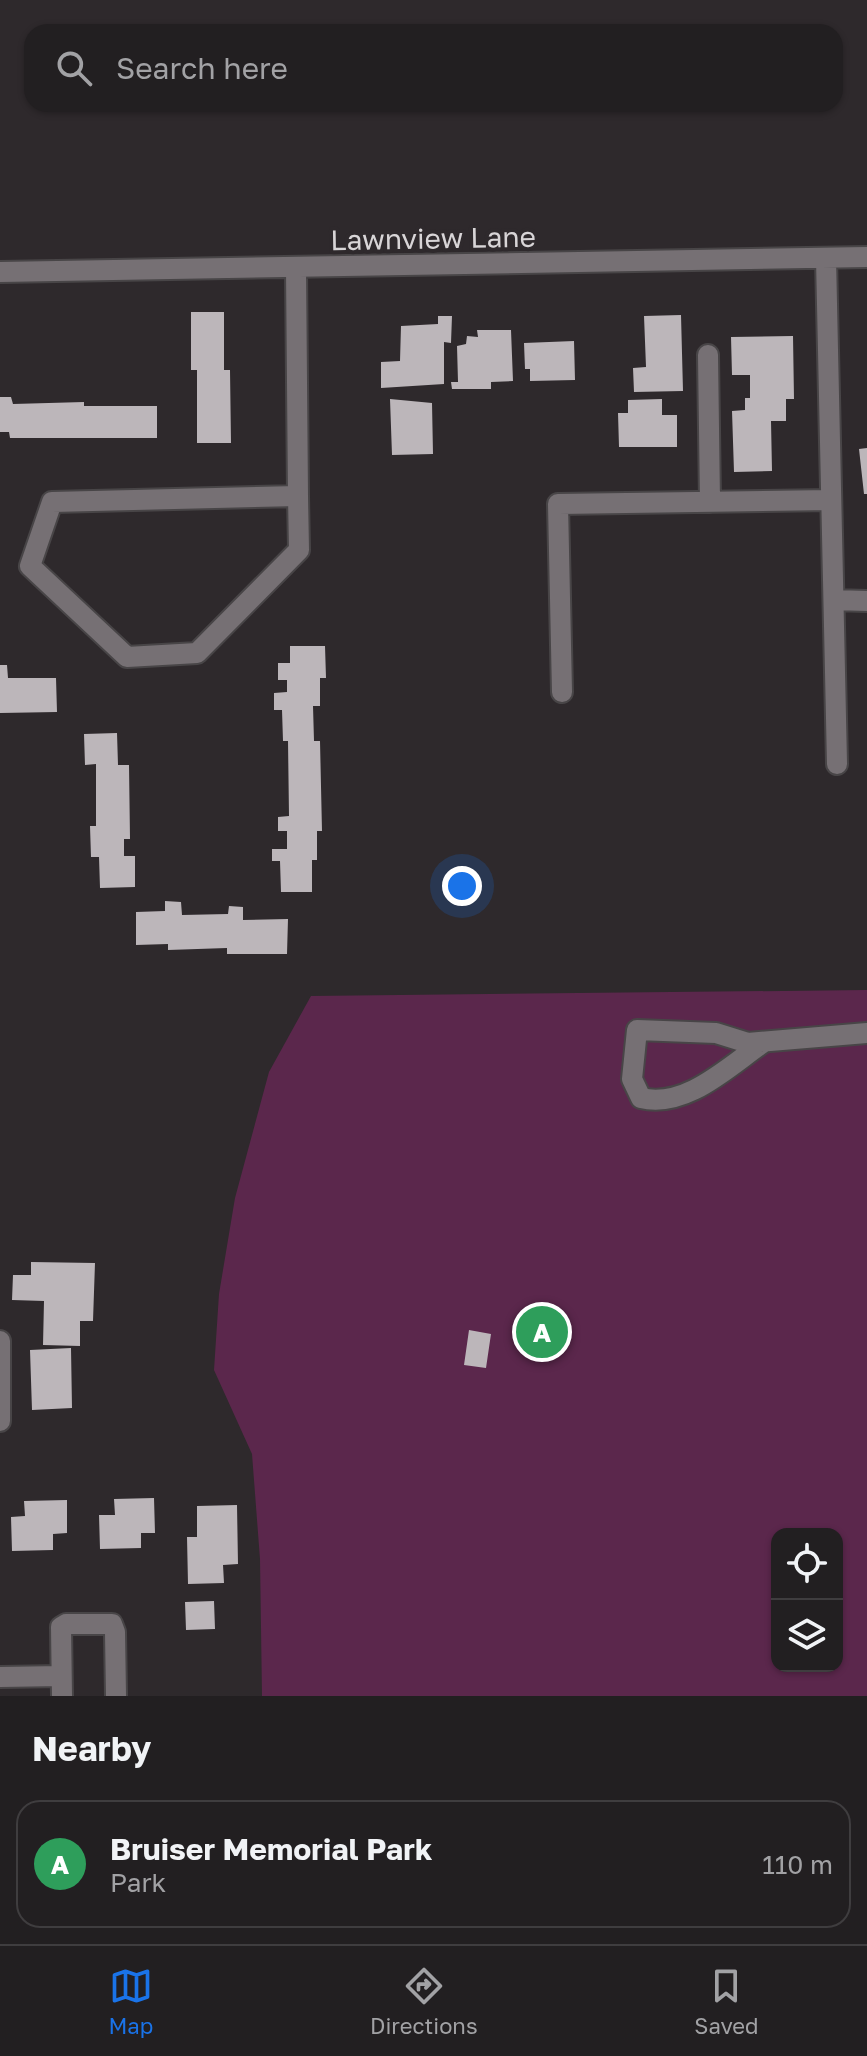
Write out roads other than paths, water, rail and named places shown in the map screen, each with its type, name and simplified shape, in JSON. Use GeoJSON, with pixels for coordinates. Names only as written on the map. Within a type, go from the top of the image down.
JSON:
{"type":"FeatureCollection","features":[{"type":"Feature","properties":{"kind":"street","name":"Lawnview Lane"},"geometry":{"type":"LineString","coordinates":[[0,272],[867,257]]}},
{"type":"Feature","properties":{"kind":"street"},"geometry":{"type":"LineString","coordinates":[[826,258],[837,764]]}},
{"type":"Feature","properties":{"kind":"street"},"geometry":{"type":"LineString","coordinates":[[296,268],[299,550],[197,653],[127,657],[30,566],[52,502],[298,496]]}},
{"type":"Feature","properties":{"kind":"street"},"geometry":{"type":"LineString","coordinates":[[708,355],[710,502]]}},
{"type":"Feature","properties":{"kind":"street"},"geometry":{"type":"LineString","coordinates":[[562,692],[558,504],[831,500]]}},
{"type":"Feature","properties":{"kind":"street"},"geometry":{"type":"LineString","coordinates":[[834,600],[867,601]]}},
{"type":"Feature","properties":{"kind":"street"},"geometry":{"type":"LineString","coordinates":[[764,1042],[736,1064],[675,1098],[657,1102],[641,1098],[632,1079],[637,1030],[682,1029],[716,1033],[748,1043],[867,1033]]}},
{"type":"Feature","properties":{"kind":"street"},"geometry":{"type":"LineString","coordinates":[[0,1341],[0,1421]]}},
{"type":"Feature","properties":{"kind":"street"},"geometry":{"type":"LineString","coordinates":[[0,1677],[61,1686],[61,1627],[66,1624],[112,1624],[116,1696]]}},
{"type":"Feature","properties":{"kind":"place","name":"Bruiser Memorial Park"},"geometry":{"type":"Point","coordinates":[542,1332]}}]}
